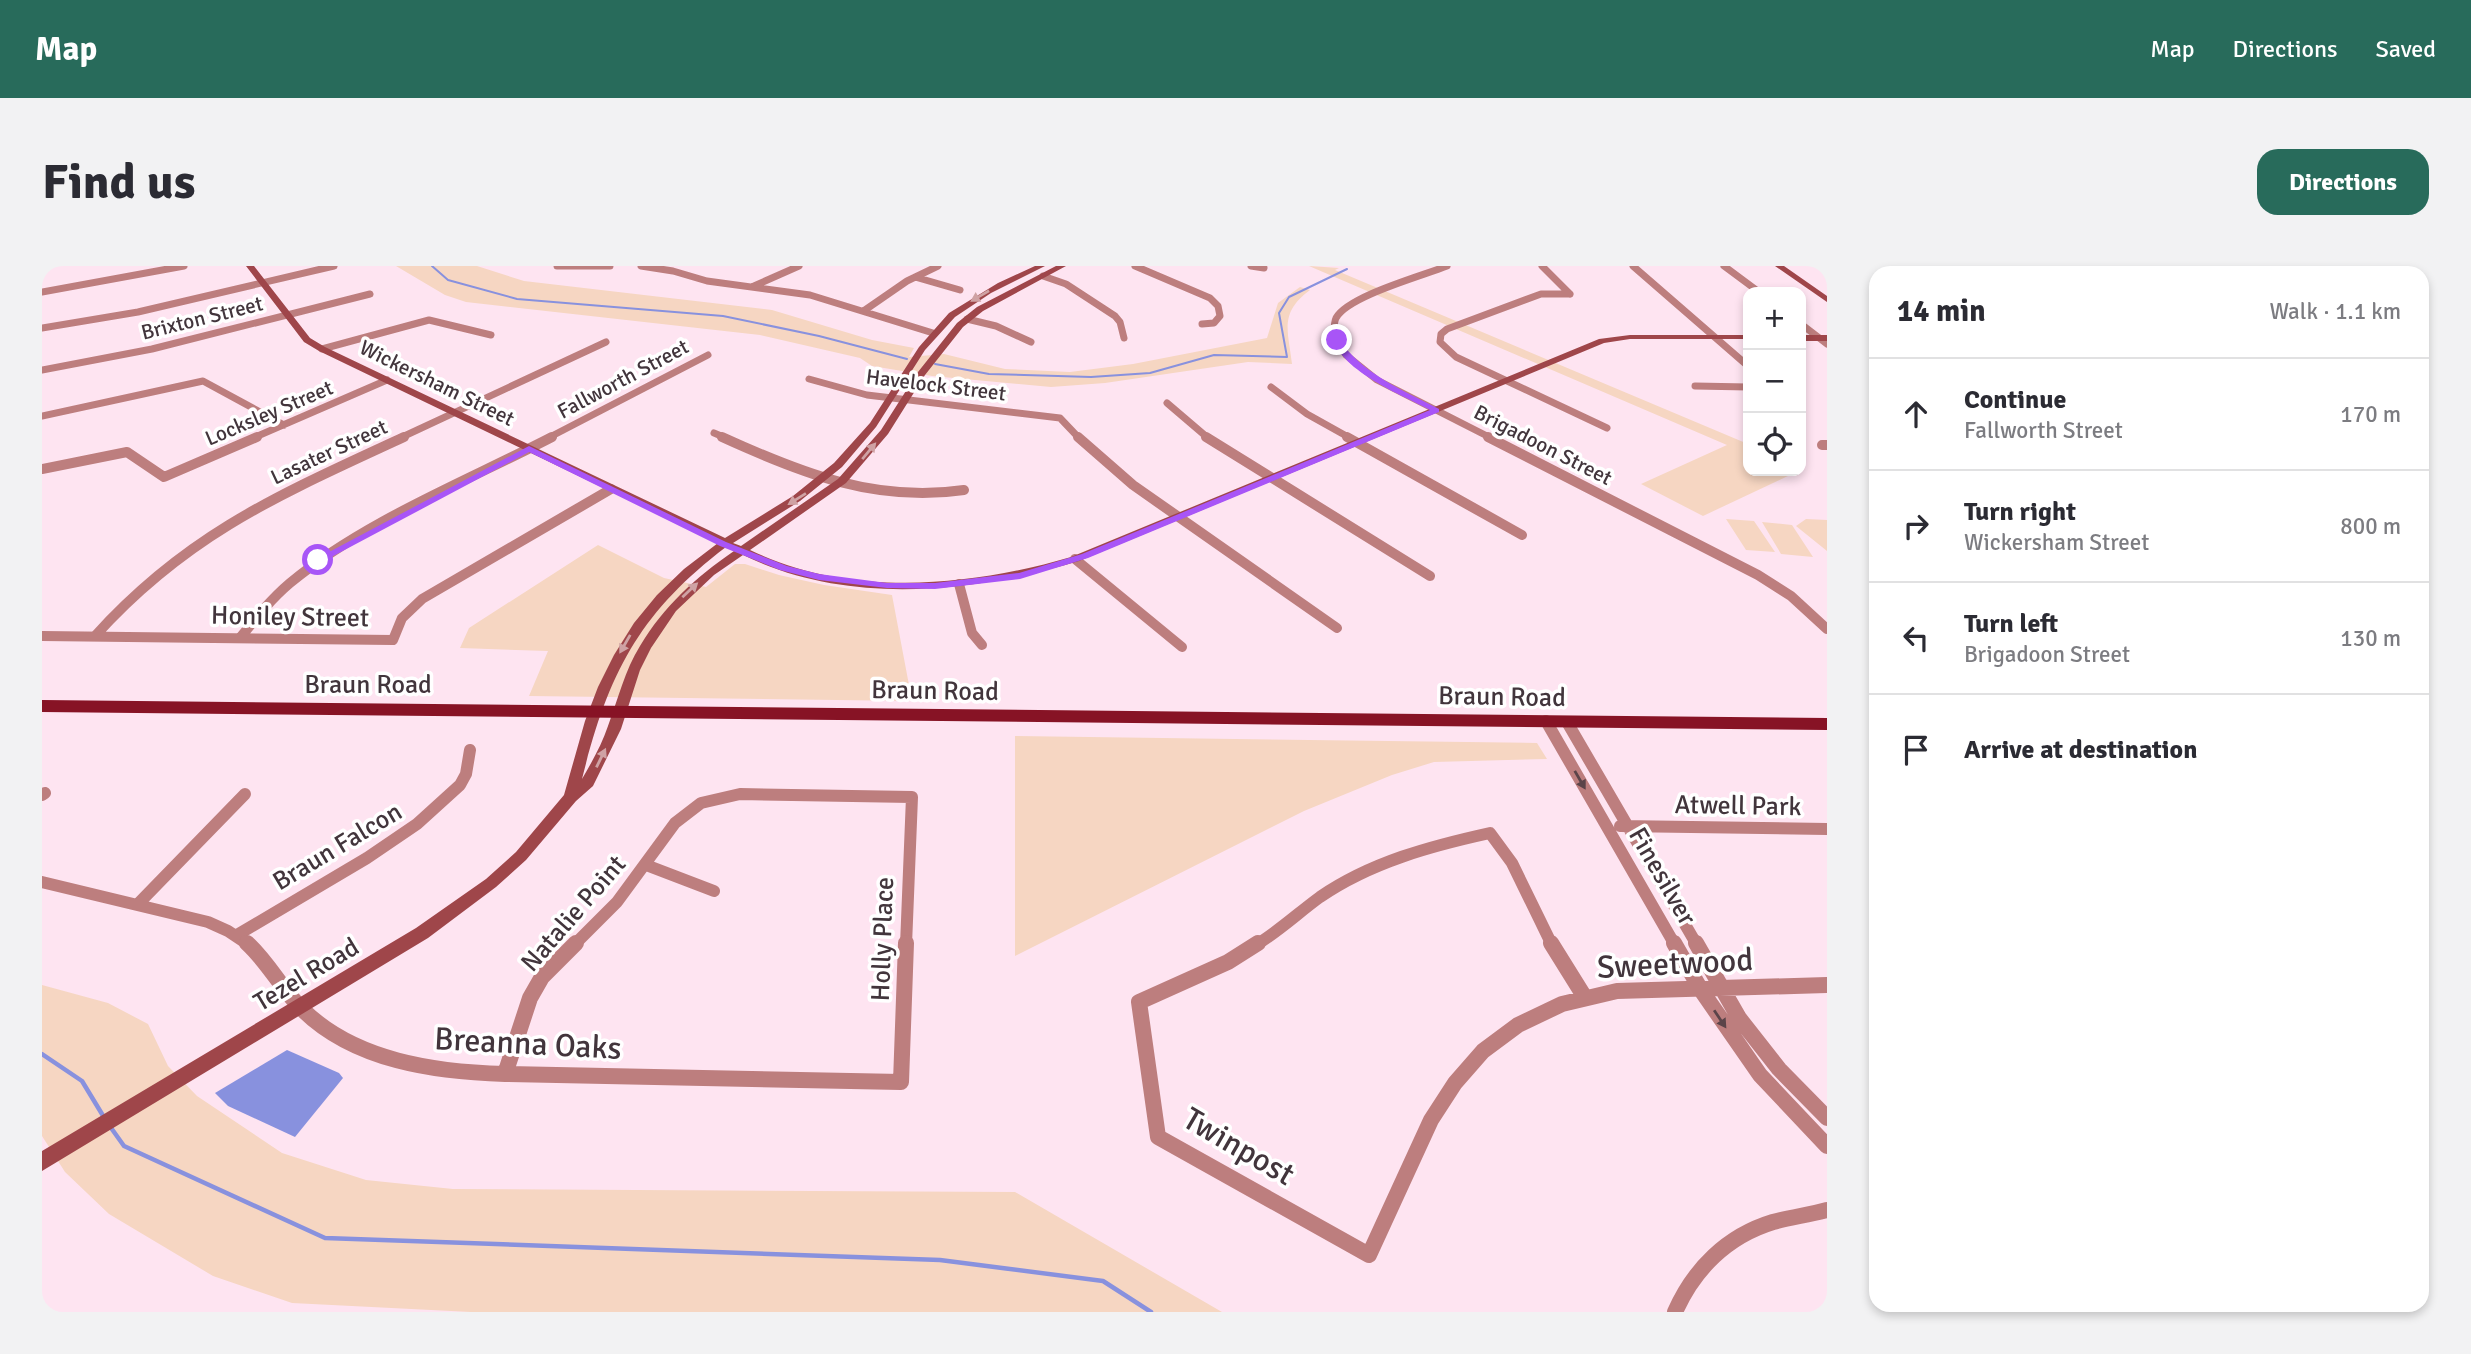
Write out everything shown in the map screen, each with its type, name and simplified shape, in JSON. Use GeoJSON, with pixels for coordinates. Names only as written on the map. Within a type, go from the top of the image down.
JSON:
{"type":"FeatureCollection","features":[{"type":"Feature","properties":{"kind":"main road","name":"Wickersham Street"},"geometry":{"type":"LineString","coordinates":[[250,266],[307,340],[322,349],[739,551],[783,568],[819,577],[887,585],[959,584],[1020,576],[1075,559],[1608,339],[1743,337]]}},
{"type":"Feature","properties":{"kind":"main road","name":"Tezel Road"},"geometry":{"type":"LineString","coordinates":[[571,797],[594,711],[612,666],[645,615],[694,565],[827,477],[873,426],[933,333],[963,306],[1042,271],[1062,266]]}},
{"type":"Feature","properties":{"kind":"main road"},"geometry":{"type":"LineString","coordinates":[[1779,266],[1827,300]]}},
{"type":"Feature","properties":{"kind":"main road","name":"Tezel Road"},"geometry":{"type":"LineString","coordinates":[[47,1159],[302,1008],[455,911],[521,856],[571,797],[588,782],[602,758],[634,670],[660,623],[689,591],[739,551],[808,507],[842,481],[885,432],[929,363],[967,318],[1042,271]]}},
{"type":"Feature","properties":{"kind":"main road","name":"Braun Road"},"geometry":{"type":"LineString","coordinates":[[42,706],[1827,724]]}},
{"type":"Feature","properties":{"kind":"street"},"geometry":{"type":"LineString","coordinates":[[42,292],[184,266]]}},
{"type":"Feature","properties":{"kind":"street"},"geometry":{"type":"LineString","coordinates":[[42,328],[138,312],[334,266]]}},
{"type":"Feature","properties":{"kind":"street"},"geometry":{"type":"LineString","coordinates":[[557,266],[611,266]]}},
{"type":"Feature","properties":{"kind":"street"},"geometry":{"type":"LineString","coordinates":[[641,266],[708,281],[810,295],[933,333]]}},
{"type":"Feature","properties":{"kind":"street"},"geometry":{"type":"LineString","coordinates":[[683,274],[690,266]]}},
{"type":"Feature","properties":{"kind":"street"},"geometry":{"type":"LineString","coordinates":[[754,286],[799,266]]}},
{"type":"Feature","properties":{"kind":"street"},"geometry":{"type":"LineString","coordinates":[[865,310],[915,277],[938,266]]}},
{"type":"Feature","properties":{"kind":"street"},"geometry":{"type":"LineString","coordinates":[[1135,266],[1175,281],[1214,301],[1221,310],[1220,316],[1214,323],[1202,324]]}},
{"type":"Feature","properties":{"kind":"street"},"geometry":{"type":"LineString","coordinates":[[1251,266],[1264,268],[1261,266]]}},
{"type":"Feature","properties":{"kind":"street","name":"Brigadoon Street"},"geometry":{"type":"LineString","coordinates":[[1447,266],[1356,299],[1342,310],[1334,328],[1340,347],[1354,363],[1377,380],[1436,411],[1758,575],[1806,608],[1827,629]]}},
{"type":"Feature","properties":{"kind":"street"},"geometry":{"type":"LineString","coordinates":[[1542,266],[1570,294],[1536,296],[1447,329],[1441,334],[1442,345],[1452,354],[1607,428]]}},
{"type":"Feature","properties":{"kind":"street"},"geometry":{"type":"LineString","coordinates":[[1633,266],[1743,362]]}},
{"type":"Feature","properties":{"kind":"street"},"geometry":{"type":"LineString","coordinates":[[1724,266],[1752,287]]}},
{"type":"Feature","properties":{"kind":"street"},"geometry":{"type":"LineString","coordinates":[[1042,271],[1072,287],[1115,316],[1120,322],[1124,338]]}},
{"type":"Feature","properties":{"kind":"street"},"geometry":{"type":"LineString","coordinates":[[915,277],[960,290]]}},
{"type":"Feature","properties":{"kind":"street","name":"Brixton Street"},"geometry":{"type":"LineString","coordinates":[[42,370],[152,349],[370,294]]}},
{"type":"Feature","properties":{"kind":"street"},"geometry":{"type":"LineString","coordinates":[[967,318],[996,326],[1031,342]]}},
{"type":"Feature","properties":{"kind":"street"},"geometry":{"type":"LineString","coordinates":[[322,349],[429,320],[447,322],[461,330],[491,335]]}},
{"type":"Feature","properties":{"kind":"street"},"geometry":{"type":"LineString","coordinates":[[1806,327],[1823,338],[1827,344]]}},
{"type":"Feature","properties":{"kind":"street","name":"Lasater Street"},"geometry":{"type":"LineString","coordinates":[[95,636],[145,582],[181,553],[231,520],[606,342]]}},
{"type":"Feature","properties":{"kind":"street","name":"Fallworth Street"},"geometry":{"type":"LineString","coordinates":[[240,638],[266,604],[318,560],[708,355]]}},
{"type":"Feature","properties":{"kind":"street"},"geometry":{"type":"LineString","coordinates":[[913,361],[929,363]]}},
{"type":"Feature","properties":{"kind":"street","name":"Havelock Street"},"geometry":{"type":"LineString","coordinates":[[809,379],[858,393],[1060,418],[1091,451],[1179,517]]}},
{"type":"Feature","properties":{"kind":"street","name":"Locksley Street"},"geometry":{"type":"LineString","coordinates":[[42,469],[127,452],[164,477],[387,380]]}},
{"type":"Feature","properties":{"kind":"street"},"geometry":{"type":"LineString","coordinates":[[42,416],[203,381],[284,425]]}},
{"type":"Feature","properties":{"kind":"street"},"geometry":{"type":"LineString","coordinates":[[1695,386],[1743,387]]}},
{"type":"Feature","properties":{"kind":"street"},"geometry":{"type":"LineString","coordinates":[[1271,387],[1292,405],[1522,535]]}},
{"type":"Feature","properties":{"kind":"street"},"geometry":{"type":"LineString","coordinates":[[1167,403],[1203,435],[1430,576]]}},
{"type":"Feature","properties":{"kind":"street"},"geometry":{"type":"LineString","coordinates":[[713,433],[781,462],[891,494],[927,495],[964,490]]}},
{"type":"Feature","properties":{"kind":"street","name":"Honiley Street"},"geometry":{"type":"LineString","coordinates":[[42,636],[393,640],[402,618],[422,599],[611,489]]}},
{"type":"Feature","properties":{"kind":"street"},"geometry":{"type":"LineString","coordinates":[[1179,517],[1337,628]]}},
{"type":"Feature","properties":{"kind":"street"},"geometry":{"type":"LineString","coordinates":[[1075,559],[1182,647]]}},
{"type":"Feature","properties":{"kind":"street"},"geometry":{"type":"LineString","coordinates":[[959,584],[972,633],[982,645]]}},
{"type":"Feature","properties":{"kind":"street","name":"Finesilver"},"geometry":{"type":"LineString","coordinates":[[1546,721],[1701,990],[1760,1075],[1827,1146]]}},
{"type":"Feature","properties":{"kind":"street","name":"Finesilver"},"geometry":{"type":"LineString","coordinates":[[1567,722],[1739,1018],[1779,1069],[1827,1118]]}},
{"type":"Feature","properties":{"kind":"street","name":"Braun Falcon"},"geometry":{"type":"LineString","coordinates":[[237,935],[263,917],[373,856],[419,824],[454,792],[465,777],[470,750]]}},
{"type":"Feature","properties":{"kind":"street"},"geometry":{"type":"LineString","coordinates":[[137,905],[245,794]]}},
{"type":"Feature","properties":{"kind":"street","name":"Natalie Point"},"geometry":{"type":"LineString","coordinates":[[505,1074],[530,998],[542,977],[617,902],[686,812],[701,803],[740,794],[912,797]]}},
{"type":"Feature","properties":{"kind":"street","name":"Holly Place"},"geometry":{"type":"LineString","coordinates":[[901,1083],[912,797]]}},
{"type":"Feature","properties":{"kind":"street","name":"Atwell Park"},"geometry":{"type":"LineString","coordinates":[[1605,826],[1827,830]]}},
{"type":"Feature","properties":{"kind":"street","name":"Twinpost"},"geometry":{"type":"LineString","coordinates":[[1369,1255],[1158,1137],[1139,1002],[1248,951],[1322,896],[1372,868],[1432,846],[1490,833],[1512,863],[1556,953],[1584,996]]}},
{"type":"Feature","properties":{"kind":"street"},"geometry":{"type":"LineString","coordinates":[[646,865],[714,891]]}},
{"type":"Feature","properties":{"kind":"street","name":"Breanna Oaks"},"geometry":{"type":"LineString","coordinates":[[42,882],[215,924],[237,935],[265,960],[287,993],[335,1037],[373,1054],[415,1066],[461,1073],[901,1083]]}},
{"type":"Feature","properties":{"kind":"street","name":"Sweetwood"},"geometry":{"type":"LineString","coordinates":[[1369,1255],[1432,1121],[1451,1087],[1471,1060],[1489,1044],[1525,1020],[1545,1009],[1584,996],[1640,989],[1701,990],[1827,985]]}},
{"type":"Feature","properties":{"kind":"street"},"geometry":{"type":"LineString","coordinates":[[1675,1312],[1699,1269],[1721,1248],[1750,1231],[1773,1222],[1827,1210]]}},
{"type":"Feature","properties":{"kind":"shaded area"},"geometry":{"type":"Polygon","coordinates":[[[396,266],[477,266],[524,281],[772,310],[872,340],[914,348],[909,357],[944,354],[1005,369],[1070,372],[1133,364],[1267,338],[1278,303],[1300,287],[1310,290],[1294,306],[1288,323],[1292,364],[1248,362],[1105,383],[1051,387],[932,376],[872,366],[860,358],[760,335],[466,302],[445,295],[396,266]]]}},
{"type":"Feature","properties":{"kind":"shaded area"},"geometry":{"type":"Polygon","coordinates":[[[1309,266],[1339,268],[1335,270],[1743,442],[1743,476],[1788,476],[1703,516],[1641,484],[1727,445],[1309,266]]]}},
{"type":"Feature","properties":{"kind":"shaded area"},"geometry":{"type":"Polygon","coordinates":[[[1726,519],[1754,521],[1775,552],[1746,550],[1726,519]]]}},
{"type":"Feature","properties":{"kind":"shaded area"},"geometry":{"type":"Polygon","coordinates":[[[1806,519],[1827,520],[1827,551],[1796,526],[1806,519]]]}},
{"type":"Feature","properties":{"kind":"shaded area"},"geometry":{"type":"Polygon","coordinates":[[[1762,522],[1792,525],[1813,557],[1781,554],[1762,522]]]}},
{"type":"Feature","properties":{"kind":"shaded area"},"geometry":{"type":"Polygon","coordinates":[[[598,545],[664,578],[706,587],[735,564],[745,564],[824,585],[892,595],[912,701],[529,696],[548,651],[460,648],[469,628],[598,545]]]}},
{"type":"Feature","properties":{"kind":"shaded area"},"geometry":{"type":"Polygon","coordinates":[[[1015,736],[1537,743],[1547,759],[1434,762],[1392,775],[1304,811],[1015,956],[1015,736]]]}},
{"type":"Feature","properties":{"kind":"shaded area"},"geometry":{"type":"Polygon","coordinates":[[[42,985],[108,1003],[148,1024],[168,1066],[197,1096],[282,1153],[366,1180],[453,1189],[1015,1192],[1222,1312],[471,1312],[292,1303],[213,1276],[109,1214],[65,1172],[42,1136],[42,985]]]}},
{"type":"Feature","properties":{"kind":"water"},"geometry":{"type":"Polygon","coordinates":[[[287,1050],[339,1073],[343,1078],[295,1137],[228,1106],[215,1093],[287,1050]]]}},
{"type":"Feature","properties":{"kind":"waterway"},"geometry":{"type":"LineString","coordinates":[[432,266],[448,280],[517,299],[723,316],[819,336],[907,359]]}},
{"type":"Feature","properties":{"kind":"waterway"},"geometry":{"type":"LineString","coordinates":[[935,364],[989,374],[1091,377],[1150,373],[1214,355],[1287,357],[1279,313],[1289,297],[1347,269]]}},
{"type":"Feature","properties":{"kind":"waterway"},"geometry":{"type":"LineString","coordinates":[[42,1054],[82,1081],[105,1119]]}},
{"type":"Feature","properties":{"kind":"waterway"},"geometry":{"type":"LineString","coordinates":[[109,1125],[124,1146],[325,1238],[940,1260],[1103,1281],[1151,1312]]}},
{"type":"Feature","properties":{"kind":"route"},"geometry":{"type":"LineString","coordinates":[[318,560],[529,449],[723,544],[783,568],[819,577],[887,585],[935,586],[1020,576],[1085,556],[1436,411],[1365,372],[1346,355],[1337,340]]}}]}
